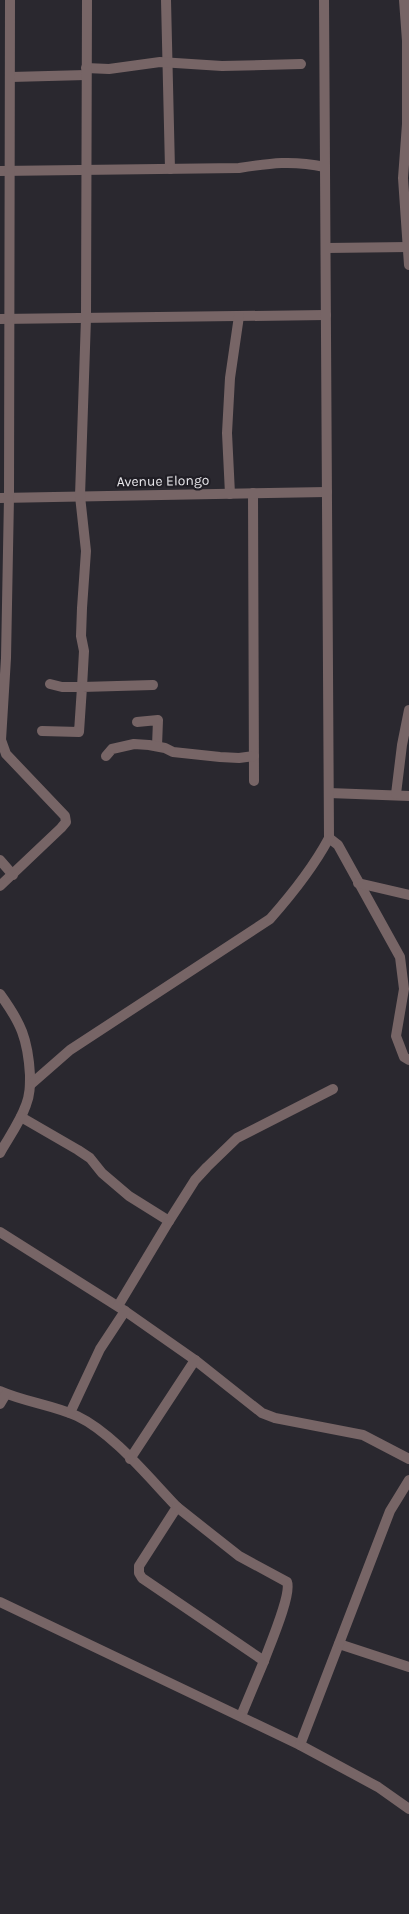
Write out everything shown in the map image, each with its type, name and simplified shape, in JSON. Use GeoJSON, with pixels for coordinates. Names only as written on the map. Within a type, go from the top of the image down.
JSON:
{"type":"FeatureCollection","features":[{"type":"Feature","properties":{"kind":"street"},"geometry":{"type":"LineString","coordinates":[[0,886],[62,828],[66,822],[65,816],[6,754],[1,740],[6,658],[4,498],[5,171],[10,77],[10,0]]}},
{"type":"Feature","properties":{"kind":"street"},"geometry":{"type":"LineString","coordinates":[[42,731],[80,731],[84,651],[81,636],[86,551],[80,496],[86,318],[86,0]]}},
{"type":"Feature","properties":{"kind":"street"},"geometry":{"type":"LineString","coordinates":[[166,0],[170,169]]}},
{"type":"Feature","properties":{"kind":"street"},"geometry":{"type":"LineString","coordinates":[[30,1085],[70,1050],[270,919],[294,893],[317,861],[330,838],[324,0]]}},
{"type":"Feature","properties":{"kind":"street"},"geometry":{"type":"LineString","coordinates":[[404,0],[407,41],[409,265]]}},
{"type":"Feature","properties":{"kind":"street"},"geometry":{"type":"LineString","coordinates":[[10,77],[86,72],[160,62],[222,66],[301,64]]}},
{"type":"Feature","properties":{"kind":"street"},"geometry":{"type":"LineString","coordinates":[[5,171],[239,168],[277,162],[304,163],[325,167]]}},
{"type":"Feature","properties":{"kind":"street"},"geometry":{"type":"LineString","coordinates":[[326,248],[408,247]]}},
{"type":"Feature","properties":{"kind":"street"},"geometry":{"type":"LineString","coordinates":[[5,319],[326,315]]}},
{"type":"Feature","properties":{"kind":"street"},"geometry":{"type":"LineString","coordinates":[[230,494],[227,433],[230,378],[240,316]]}},
{"type":"Feature","properties":{"kind":"street","name":"Avenue Elongo"},"geometry":{"type":"LineString","coordinates":[[4,498],[327,492]]}},
{"type":"Feature","properties":{"kind":"street"},"geometry":{"type":"LineString","coordinates":[[253,493],[254,781]]}},
{"type":"Feature","properties":{"kind":"street"},"geometry":{"type":"LineString","coordinates":[[50,684],[62,687],[153,685]]}},
{"type":"Feature","properties":{"kind":"street"},"geometry":{"type":"LineString","coordinates":[[396,794],[402,745],[409,710]]}},
{"type":"Feature","properties":{"kind":"street"},"geometry":{"type":"LineString","coordinates":[[137,722],[158,720],[157,746]]}},
{"type":"Feature","properties":{"kind":"street"},"geometry":{"type":"LineString","coordinates":[[106,756],[111,750],[134,744],[157,746],[172,752],[220,757],[239,758],[254,756]]}},
{"type":"Feature","properties":{"kind":"street"},"geometry":{"type":"LineString","coordinates":[[329,793],[396,794],[409,796]]}},
{"type":"Feature","properties":{"kind":"street"},"geometry":{"type":"LineString","coordinates":[[330,838],[338,845],[401,960],[404,989],[396,1036],[404,1057],[409,1060]]}},
{"type":"Feature","properties":{"kind":"street"},"geometry":{"type":"LineString","coordinates":[[0,860],[13,875]]}},
{"type":"Feature","properties":{"kind":"street"},"geometry":{"type":"LineString","coordinates":[[358,882],[409,895]]}},
{"type":"Feature","properties":{"kind":"street"},"geometry":{"type":"LineString","coordinates":[[0,994],[15,1014],[26,1038],[29,1052],[30,1085],[30,1095],[21,1116],[0,1153]]}},
{"type":"Feature","properties":{"kind":"street"},"geometry":{"type":"LineString","coordinates":[[70,1413],[100,1349],[169,1220],[195,1180],[237,1138],[333,1090]]}},
{"type":"Feature","properties":{"kind":"street"},"geometry":{"type":"LineString","coordinates":[[21,1116],[90,1158],[102,1173],[129,1196],[169,1220]]}},
{"type":"Feature","properties":{"kind":"street"},"geometry":{"type":"LineString","coordinates":[[0,1232],[122,1308],[196,1360],[262,1413],[275,1418],[363,1435],[409,1460]]}},
{"type":"Feature","properties":{"kind":"street"},"geometry":{"type":"LineString","coordinates":[[130,1459],[196,1360]]}},
{"type":"Feature","properties":{"kind":"street"},"geometry":{"type":"LineString","coordinates":[[0,1404],[3,1393],[70,1413],[87,1422],[112,1440],[176,1507],[239,1556],[288,1582],[286,1600],[264,1662],[241,1716]]}},
{"type":"Feature","properties":{"kind":"street"},"geometry":{"type":"LineString","coordinates":[[300,1745],[390,1511],[409,1480]]}},
{"type":"Feature","properties":{"kind":"street"},"geometry":{"type":"LineString","coordinates":[[176,1507],[139,1566],[142,1578],[264,1662]]}},
{"type":"Feature","properties":{"kind":"street"},"geometry":{"type":"LineString","coordinates":[[0,1602],[300,1745],[378,1787],[409,1809]]}},
{"type":"Feature","properties":{"kind":"street"},"geometry":{"type":"LineString","coordinates":[[339,1644],[409,1667]]}}]}
